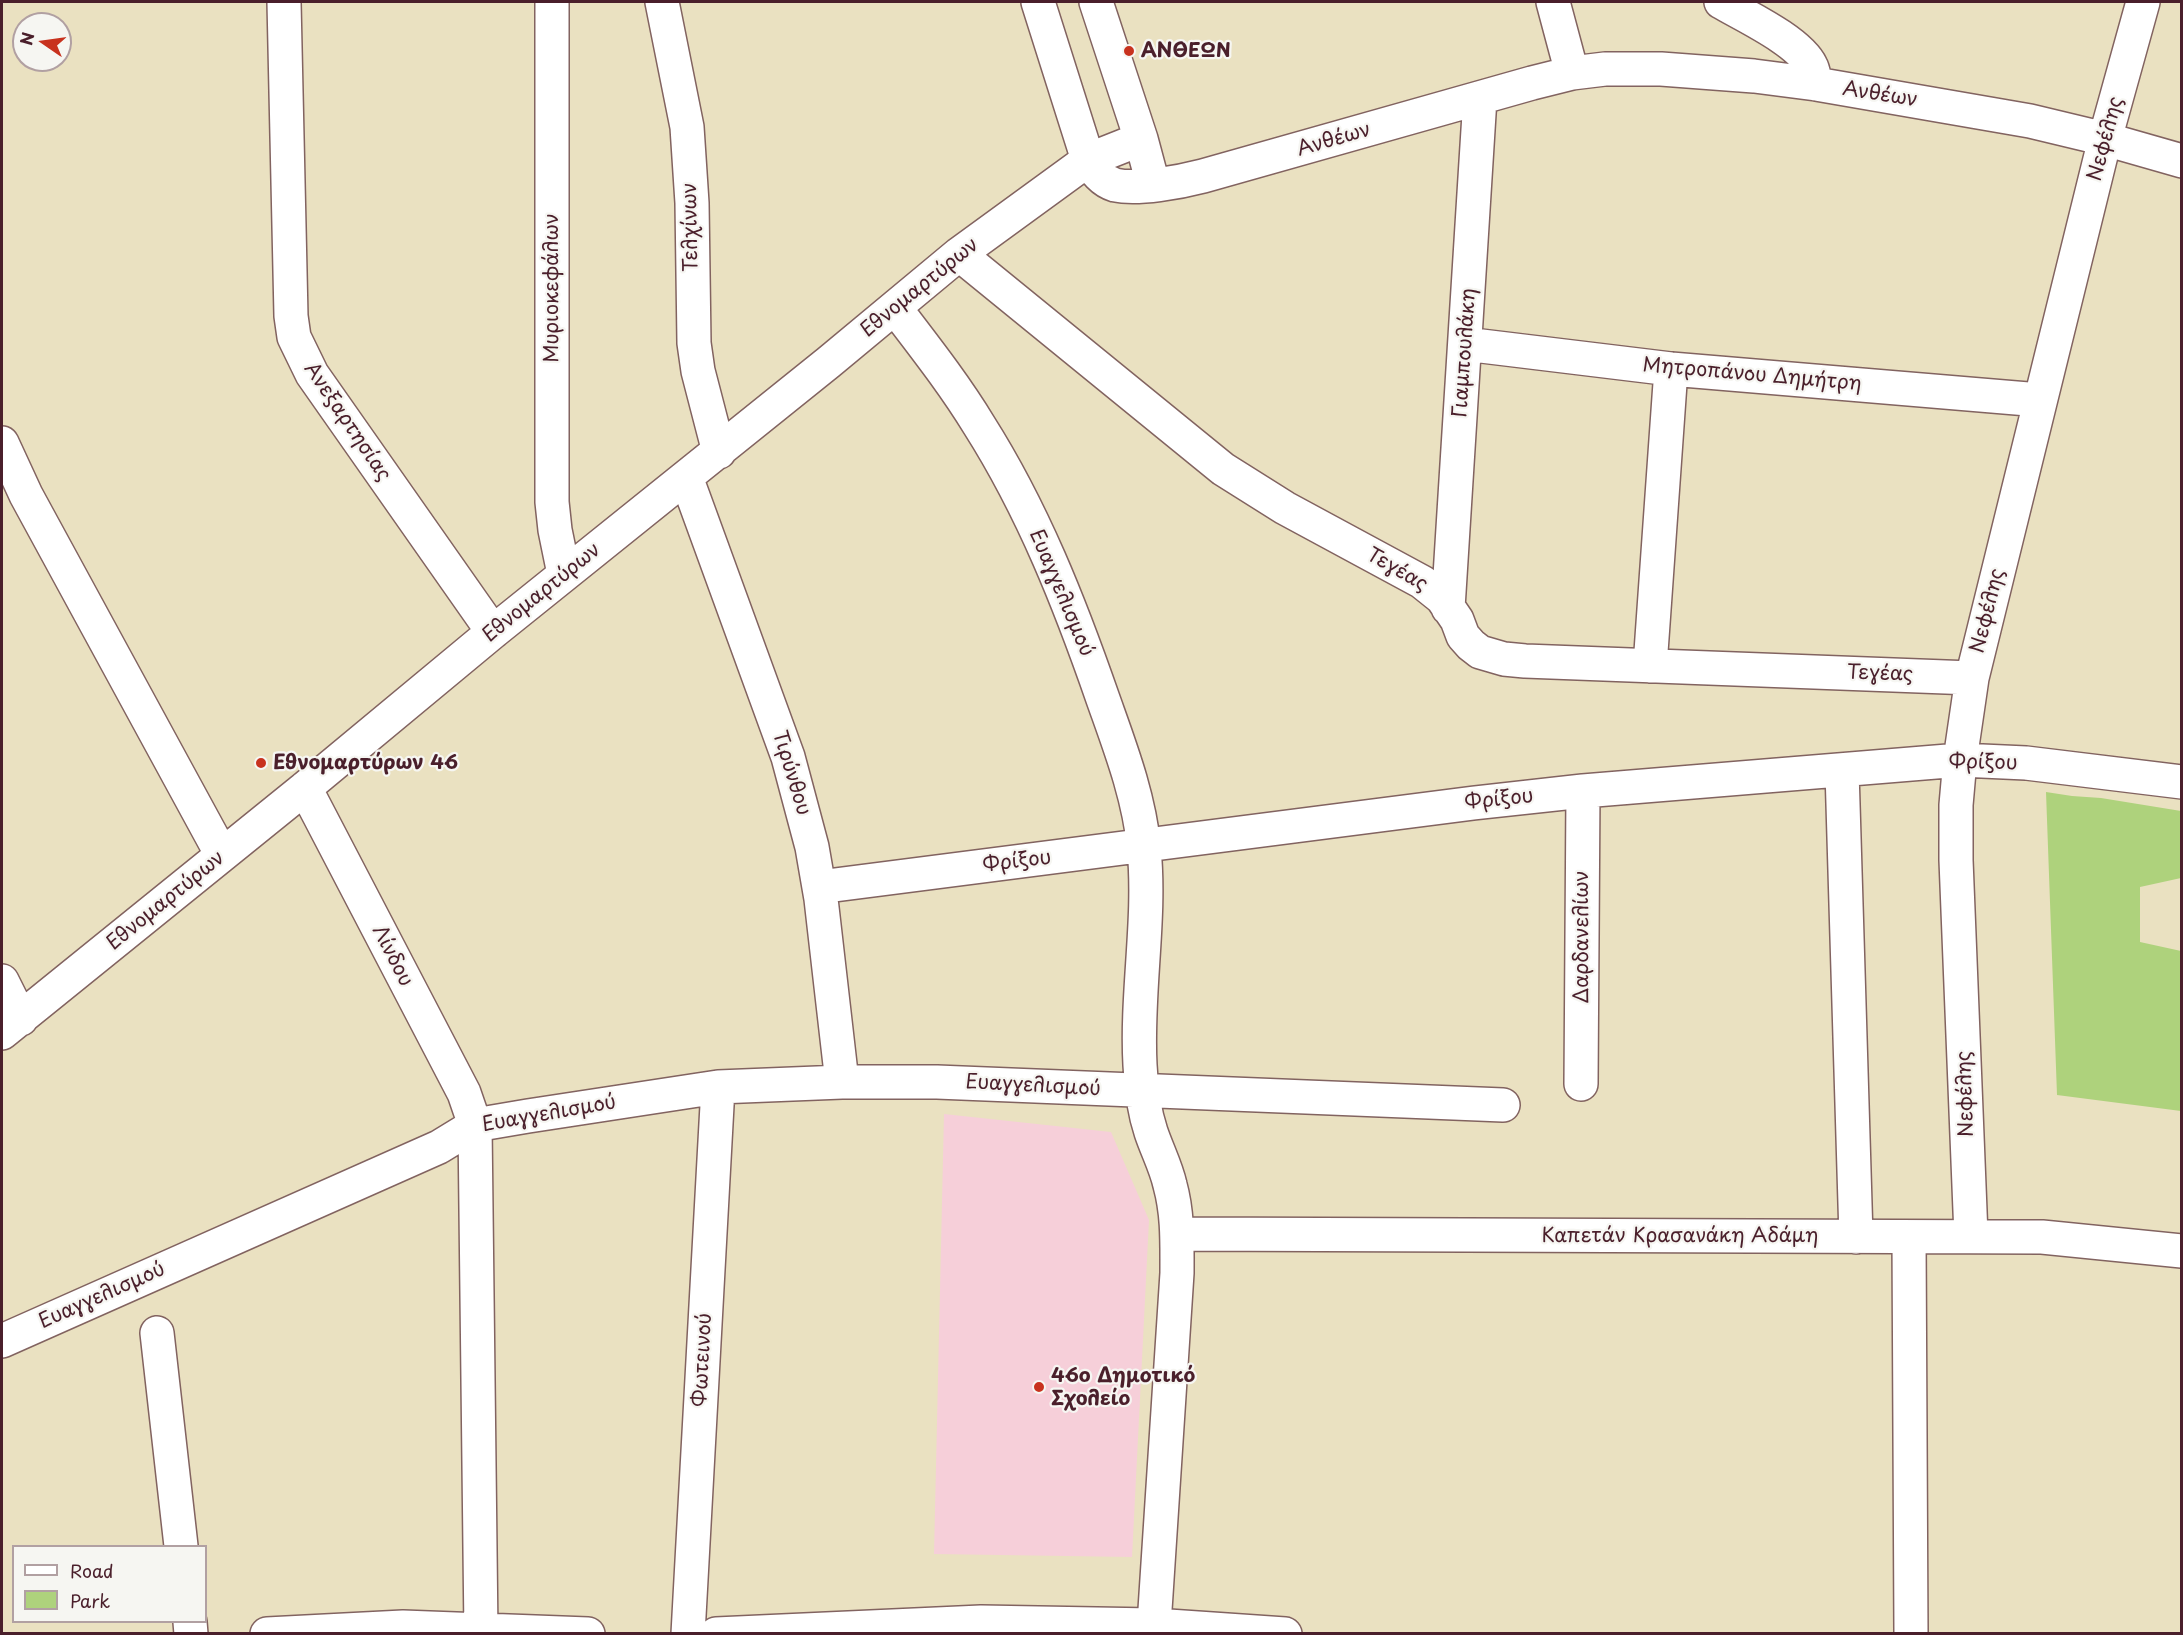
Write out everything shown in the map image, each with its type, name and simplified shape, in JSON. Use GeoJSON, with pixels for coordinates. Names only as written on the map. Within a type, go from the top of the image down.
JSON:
{"type":"FeatureCollection","features":[{"type":"Feature","properties":{"kind":"street","name":"Ανεξαρτησίας"},"geometry":{"type":"LineString","coordinates":[[284,2],[291,316],[294,337],[312,375],[493,632]]}},
{"type":"Feature","properties":{"kind":"street","name":"Μυριοκεφάλων"},"geometry":{"type":"LineString","coordinates":[[552,2],[552,502],[564,574]]}},
{"type":"Feature","properties":{"kind":"street","name":"Τελχίνων"},"geometry":{"type":"LineString","coordinates":[[662,2],[687,128],[692,203],[694,343],[698,370],[719,452]]}},
{"type":"Feature","properties":{"kind":"street"},"geometry":{"type":"LineString","coordinates":[[1038,2],[1092,166]]}},
{"type":"Feature","properties":{"kind":"street"},"geometry":{"type":"LineString","coordinates":[[1096,2],[1141,139],[1153,184]]}},
{"type":"Feature","properties":{"kind":"street"},"geometry":{"type":"LineString","coordinates":[[1553,2],[1572,73]]}},
{"type":"Feature","properties":{"kind":"street"},"geometry":{"type":"LineString","coordinates":[[1721,2],[1790,43],[1811,67],[1816,84]]}},
{"type":"Feature","properties":{"kind":"street","name":"Νεφέλης"},"geometry":{"type":"LineString","coordinates":[[1971,1236],[1956,860],[1956,805],[1960,760],[1972,678],[2105,138],[2143,2]]}},
{"type":"Feature","properties":{"kind":"street","name":"Ανθέων"},"geometry":{"type":"LineString","coordinates":[[1092,166],[1105,180],[1115,185],[1169,183],[1203,176],[1572,73],[1605,69],[1661,69],[1754,76],[1816,84],[1988,113],[2105,138],[2181,161]]}},
{"type":"Feature","properties":{"kind":"street","name":"Γιαμπουλάκη"},"geometry":{"type":"LineString","coordinates":[[1448,608],[1480,98]]}},
{"type":"Feature","properties":{"kind":"street","name":"Εθνομαρτύρων"},"geometry":{"type":"LineString","coordinates":[[11,1026],[564,574],[719,452],[959,254],[1092,166],[1141,139]]}},
{"type":"Feature","properties":{"kind":"street","name":"Τεγέας"},"geometry":{"type":"LineString","coordinates":[[959,254],[1223,469],[1294,513],[1422,582],[1442,598],[1471,645],[1480,652],[1490,656],[1525,661],[1972,678]]}},
{"type":"Feature","properties":{"kind":"street","name":"Ευαγγελισμού"},"geometry":{"type":"LineString","coordinates":[[895,308],[951,382],[980,426],[1004,467],[1052,564],[1076,622],[1136,801],[1144,846],[1146,877],[1139,1029],[1142,1091],[1150,1129],[1170,1183],[1178,1234],[1154,1625]]}},
{"type":"Feature","properties":{"kind":"street","name":"Μητροπάνου Δημήτρη"},"geometry":{"type":"LineString","coordinates":[[1465,344],[1671,369],[2040,400]]}},
{"type":"Feature","properties":{"kind":"street"},"geometry":{"type":"LineString","coordinates":[[1650,666],[1671,369]]}},
{"type":"Feature","properties":{"kind":"street"},"geometry":{"type":"LineString","coordinates":[[2,443],[14,501],[222,855]]}},
{"type":"Feature","properties":{"kind":"street","name":"Τιρύνθου"},"geometry":{"type":"LineString","coordinates":[[686,477],[788,757],[809,836],[819,887],[842,1082]]}},
{"type":"Feature","properties":{"kind":"street","name":"Φρίξου"},"geometry":{"type":"LineString","coordinates":[[819,887],[1330,820],[1583,791],[1960,760],[2026,763],[2181,782]]}},
{"type":"Feature","properties":{"kind":"street"},"geometry":{"type":"LineString","coordinates":[[1842,771],[1856,1237]]}},
{"type":"Feature","properties":{"kind":"street","name":"Λίνδου"},"geometry":{"type":"LineString","coordinates":[[305,788],[464,1093],[475,1125],[481,1632]]}},
{"type":"Feature","properties":{"kind":"street","name":"Δαρδανελίων"},"geometry":{"type":"LineString","coordinates":[[1581,1084],[1583,791]]}},
{"type":"Feature","properties":{"kind":"street"},"geometry":{"type":"LineString","coordinates":[[2,981],[11,1026]]}},
{"type":"Feature","properties":{"kind":"street","name":"Ευαγγελισμού"},"geometry":{"type":"LineString","coordinates":[[2,1341],[439,1147],[475,1125],[718,1087],[842,1082],[938,1082],[1503,1105]]}},
{"type":"Feature","properties":{"kind":"street","name":"Φωτεινού"},"geometry":{"type":"LineString","coordinates":[[688,1634],[718,1087]]}},
{"type":"Feature","properties":{"kind":"street","name":"Καπετάν Κρασανάκη Αδάμη"},"geometry":{"type":"LineString","coordinates":[[1178,1234],[2042,1237],[2181,1251]]}},
{"type":"Feature","properties":{"kind":"street"},"geometry":{"type":"LineString","coordinates":[[1909,1237],[1911,1634]]}},
{"type":"Feature","properties":{"kind":"street"},"geometry":{"type":"LineString","coordinates":[[157,1334],[181,1545]]}},
{"type":"Feature","properties":{"kind":"street"},"geometry":{"type":"LineString","coordinates":[[716,1634],[802,1632],[981,1622],[1108,1628],[1154,1625],[1285,1634]]}},
{"type":"Feature","properties":{"kind":"street"},"geometry":{"type":"LineString","coordinates":[[267,1634],[392,1627],[481,1632],[588,1634]]}},
{"type":"Feature","properties":{"kind":"shaded area","name":"46ο Δημοτικό Σχολείο"},"geometry":{"type":"Polygon","coordinates":[[[944,1114],[1111,1132],[1149,1220],[1132,1557],[934,1554],[944,1114]]]}},
{"type":"Feature","properties":{"kind":"green space"},"geometry":{"type":"Polygon","coordinates":[[[2046,792],[2181,811],[2181,878],[2140,887],[2140,942],[2181,951],[2181,1111],[2057,1095],[2046,792]]]}},
{"type":"Feature","properties":{"kind":"place","name":"ΑΝΘΕΩΝ"},"geometry":{"type":"Point","coordinates":[1129,51]}},
{"type":"Feature","properties":{"kind":"place","name":"Εθνομαρτύρων 46"},"geometry":{"type":"Point","coordinates":[261,763]}},
{"type":"Feature","properties":{"kind":"place","name":"46ο Δημοτικό Σχολείο"},"geometry":{"type":"Point","coordinates":[1039,1387]}}]}
